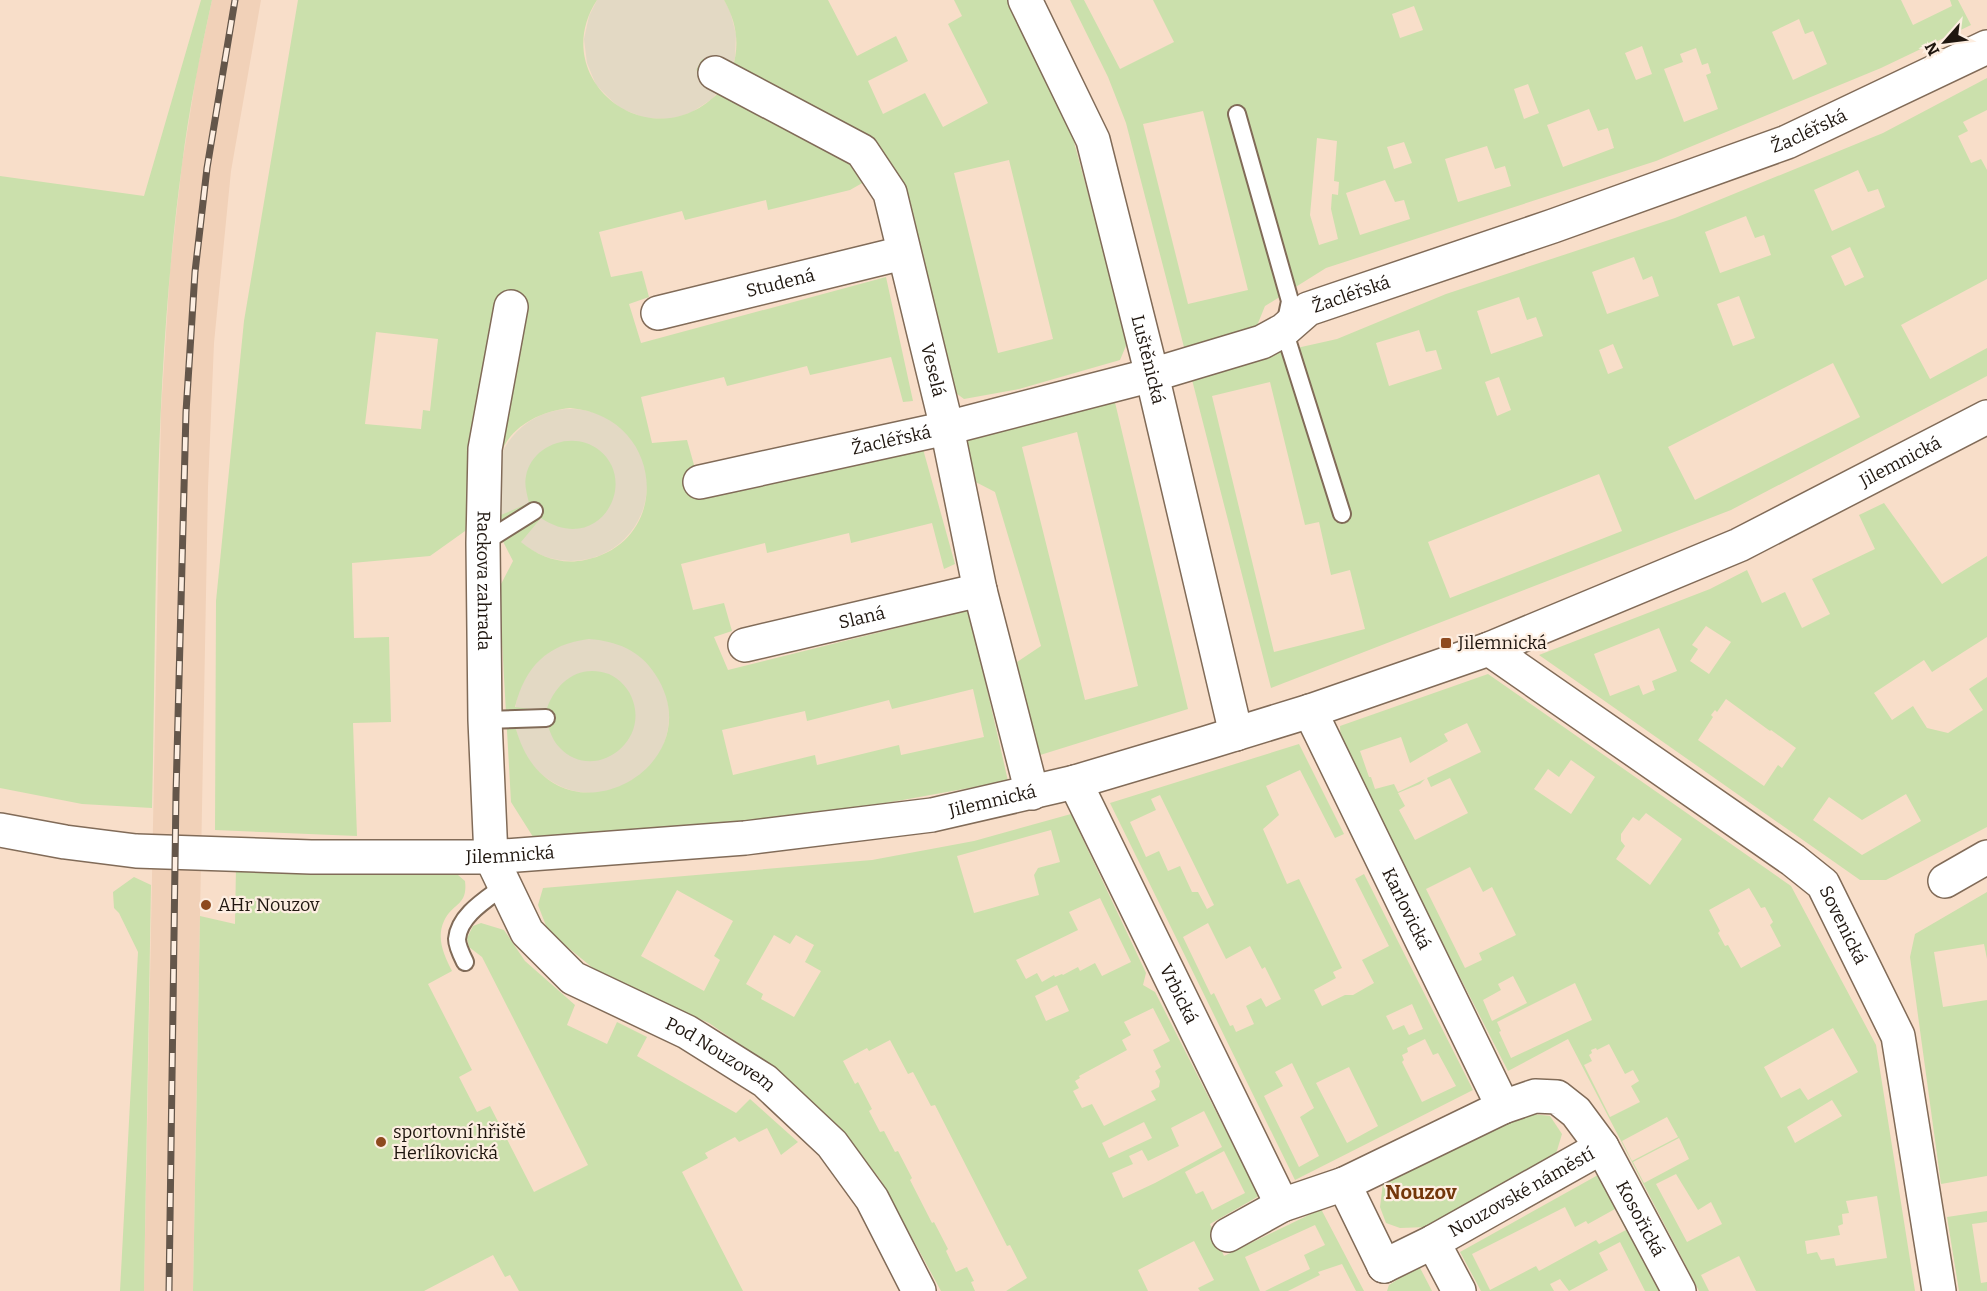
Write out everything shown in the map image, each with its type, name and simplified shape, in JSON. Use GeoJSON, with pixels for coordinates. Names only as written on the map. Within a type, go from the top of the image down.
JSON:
{"type":"FeatureCollection","features":[{"type":"Feature","properties":{"kind":"street","name":"Luštěnická"},"geometry":{"type":"LineString","coordinates":[[1025,0],[1094,140],[1236,734]]}},
{"type":"Feature","properties":{"kind":"street","name":"Žacléřská"},"geometry":{"type":"LineString","coordinates":[[700,482],[947,428],[1152,375],[1262,342],[1284,330],[1308,309],[1553,226],[1786,142],[1987,47]]}},
{"type":"Feature","properties":{"kind":"street","name":"Veselá"},"geometry":{"type":"LineString","coordinates":[[708,69],[862,151],[890,193],[947,428],[980,590],[1032,793]]}},
{"type":"Feature","properties":{"kind":"street","name":"Studená"},"geometry":{"type":"LineString","coordinates":[[658,313],[903,253]]}},
{"type":"Feature","properties":{"kind":"street","name":"Rackova zahrada"},"geometry":{"type":"LineString","coordinates":[[497,872],[485,720],[483,543],[485,449],[511,307]]}},
{"type":"Feature","properties":{"kind":"street","name":"Jilemnická"},"geometry":{"type":"LineString","coordinates":[[0,830],[65,842],[136,851],[311,857],[497,872],[932,815],[1075,782],[1310,711],[1489,649],[1739,545],[1987,417]]}},
{"type":"Feature","properties":{"kind":"street","name":"Slaná"},"geometry":{"type":"LineString","coordinates":[[745,645],[980,590]]}},
{"type":"Feature","properties":{"kind":"street","name":"Sovenická"},"geometry":{"type":"LineString","coordinates":[[1489,649],[1793,860],[1823,884],[1898,1036],[1940,1291]]}},
{"type":"Feature","properties":{"kind":"street","name":"Karlovická"},"geometry":{"type":"LineString","coordinates":[[1310,711],[1503,1107]]}},
{"type":"Feature","properties":{"kind":"street","name":"Vrbická"},"geometry":{"type":"LineString","coordinates":[[1075,782],[1282,1205]]}},
{"type":"Feature","properties":{"kind":"street"},"geometry":{"type":"LineString","coordinates":[[1945,881],[1987,857]]}},
{"type":"Feature","properties":{"kind":"street","name":"Pod Nouzovem"},"geometry":{"type":"LineString","coordinates":[[497,872],[526,932],[573,978],[687,1032],[765,1081],[832,1144],[872,1199],[919,1291]]}},
{"type":"Feature","properties":{"kind":"street","name":"Nouzovské náměstí"},"geometry":{"type":"LineString","coordinates":[[1535,1096],[1557,1097],[1576,1112],[1602,1147],[1433,1242],[1380,1279],[1344,1184],[1503,1107],[1535,1096]]}},
{"type":"Feature","properties":{"kind":"street","name":"Kosořická"},"geometry":{"type":"LineString","coordinates":[[1602,1147],[1679,1291]]}},
{"type":"Feature","properties":{"kind":"street"},"geometry":{"type":"LineString","coordinates":[[1228,1234],[1282,1205],[1344,1184]]}},
{"type":"Feature","properties":{"kind":"street"},"geometry":{"type":"LineString","coordinates":[[1433,1242],[1459,1291]]}},
{"type":"Feature","properties":{"kind":"lane"},"geometry":{"type":"LineString","coordinates":[[1238,114],[1290,301],[1284,330],[1342,514]]}},
{"type":"Feature","properties":{"kind":"lane"},"geometry":{"type":"LineString","coordinates":[[483,543],[534,511]]}},
{"type":"Feature","properties":{"kind":"lane"},"geometry":{"type":"LineString","coordinates":[[485,720],[546,718]]}},
{"type":"Feature","properties":{"kind":"lane"},"geometry":{"type":"LineString","coordinates":[[465,962],[457,941],[462,922],[479,904],[497,872]]}},
{"type":"Feature","properties":{"kind":"shaded area"},"geometry":{"type":"Polygon","coordinates":[[[212,0],[261,0],[231,171],[214,343],[208,487],[193,1291],[144,1291],[161,411],[170,270],[182,164],[197,70],[212,0]]]}},
{"type":"Feature","properties":{"kind":"shaded area"},"geometry":{"type":"Polygon","coordinates":[[[597,0],[724,0],[730,11],[736,34],[735,58],[728,79],[712,99],[681,116],[669,119],[645,118],[622,109],[596,85],[587,63],[584,39],[589,16],[597,0]]]}},
{"type":"Feature","properties":{"kind":"shaded area"},"geometry":{"type":"Polygon","coordinates":[[[571,409],[586,410],[600,415],[625,431],[641,456],[646,470],[646,500],[641,514],[625,539],[600,555],[586,560],[571,561],[556,560],[542,555],[517,539],[501,514],[496,500],[495,485],[496,470],[501,456],[517,431],[542,415],[556,410],[571,409]]]}},
{"type":"Feature","properties":{"kind":"shaded area"},"geometry":{"type":"Polygon","coordinates":[[[592,639],[621,645],[635,652],[646,662],[656,673],[663,687],[669,716],[663,745],[656,759],[646,770],[635,780],[621,787],[592,793],[563,787],[549,780],[538,770],[528,759],[521,745],[515,716],[521,687],[528,673],[538,662],[549,652],[563,645],[592,639]]]}},
{"type":"Feature","properties":{"kind":"green space"},"geometry":{"type":"Polygon","coordinates":[[[201,0],[212,0],[185,144],[173,245],[161,405],[152,808],[82,804],[0,788],[0,176],[144,196],[201,0]]]}},
{"type":"Feature","properties":{"kind":"green space"},"geometry":{"type":"Polygon","coordinates":[[[298,0],[597,0],[585,30],[585,58],[595,83],[614,103],[638,115],[666,118],[694,111],[721,90],[696,70],[702,59],[732,70],[736,52],[736,34],[732,17],[724,0],[828,0],[857,56],[896,36],[908,61],[868,81],[883,114],[925,93],[943,127],[988,103],[948,24],[962,16],[954,0],[1010,0],[1064,105],[1128,341],[1120,360],[1019,389],[964,399],[945,385],[887,169],[850,190],[768,210],[766,200],[685,220],[682,211],[599,232],[611,277],[642,271],[649,297],[629,304],[641,343],[886,277],[913,401],[903,402],[891,357],[810,375],[807,366],[727,386],[724,377],[641,397],[652,443],[687,440],[703,497],[923,449],[955,564],[944,569],[932,523],[851,543],[849,533],[767,553],[765,543],[681,564],[693,610],[724,603],[732,631],[714,637],[728,670],[969,610],[1008,781],[836,812],[535,840],[511,802],[499,588],[513,561],[489,514],[430,556],[352,563],[354,638],[389,637],[391,722],[353,723],[357,836],[215,830],[216,601],[244,321],[298,0]],[[1009,160],[954,173],[998,353],[1053,339],[1009,160]],[[376,332],[365,424],[421,429],[423,410],[430,411],[438,339],[376,332]],[[570,408],[528,422],[511,436],[505,445],[498,464],[498,502],[501,515],[529,503],[526,476],[536,456],[545,448],[566,441],[578,441],[599,450],[611,464],[615,480],[614,496],[607,511],[596,522],[580,528],[562,528],[541,518],[521,542],[543,556],[567,561],[585,560],[614,549],[634,530],[644,506],[646,480],[640,455],[625,433],[602,416],[570,408]],[[589,639],[561,646],[550,652],[532,669],[519,693],[515,707],[546,711],[555,692],[569,678],[578,673],[598,671],[617,679],[630,693],[635,717],[632,732],[625,744],[614,754],[601,760],[587,761],[573,758],[560,748],[547,723],[516,729],[535,767],[562,787],[592,792],[623,785],[648,767],[665,741],[669,709],[655,674],[635,653],[609,642],[589,639]],[[973,689],[892,709],[889,700],[807,721],[805,711],[722,730],[733,775],[815,755],[817,765],[899,745],[901,755],[984,737],[973,689]]]}},
{"type":"Feature","properties":{"kind":"green space"},"geometry":{"type":"Polygon","coordinates":[[[1070,0],[1084,0],[1120,69],[1174,42],[1153,0],[1901,0],[1913,25],[1952,6],[1950,0],[1958,0],[1971,25],[1881,68],[1656,161],[1326,268],[1265,306],[1254,333],[1185,351],[1126,123],[1108,77],[1070,0]],[[1414,6],[1392,14],[1400,38],[1423,30],[1414,6]],[[1799,19],[1772,32],[1793,80],[1827,64],[1813,31],[1805,34],[1799,19]],[[1642,46],[1625,53],[1636,80],[1652,74],[1642,46]],[[1696,48],[1680,54],[1683,62],[1664,69],[1684,122],[1718,109],[1706,75],[1711,73],[1708,63],[1702,65],[1696,48]],[[1528,84],[1514,89],[1524,119],[1539,113],[1528,84]],[[1589,109],[1547,125],[1563,167],[1614,148],[1608,128],[1598,131],[1589,109]],[[1203,111],[1143,124],[1188,304],[1248,290],[1203,111]],[[1317,138],[1310,215],[1319,245],[1338,239],[1331,209],[1332,194],[1338,195],[1339,182],[1334,181],[1337,141],[1317,138]],[[1404,142],[1387,147],[1394,169],[1412,163],[1404,142]],[[1487,146],[1445,159],[1458,202],[1511,186],[1505,166],[1495,169],[1487,146]],[[1385,180],[1346,193],[1360,235],[1410,219],[1404,200],[1395,202],[1385,180]]]}},
{"type":"Feature","properties":{"kind":"green space"},"geometry":{"type":"Polygon","coordinates":[[[1987,78],[1987,110],[1963,122],[1968,131],[1958,136],[1971,163],[1981,159],[1987,170],[1987,279],[1901,325],[1930,379],[1987,348],[1987,376],[1731,510],[1271,688],[1190,372],[1337,339],[1446,294],[1675,218],[1883,133],[1987,78]],[[1858,170],[1814,190],[1832,231],[1885,207],[1878,189],[1868,192],[1858,170]],[[1746,216],[1705,232],[1720,273],[1771,255],[1764,235],[1755,238],[1746,216]],[[1850,247],[1831,256],[1845,286],[1864,277],[1850,247]],[[1634,257],[1592,272],[1607,314],[1659,296],[1652,276],[1643,280],[1634,257]],[[1739,296],[1717,304],[1733,346],[1755,338],[1739,296]],[[1519,297],[1477,311],[1491,354],[1543,336],[1536,317],[1527,320],[1519,297]],[[1419,330],[1376,343],[1389,386],[1442,369],[1436,350],[1426,352],[1419,330]],[[1613,344],[1599,350],[1608,374],[1623,368],[1613,344]],[[1833,363],[1668,447],[1695,500],[1860,417],[1833,363]],[[1499,377],[1485,382],[1497,416],[1511,410],[1499,377]],[[1270,382],[1212,396],[1274,652],[1365,629],[1350,570],[1331,575],[1319,522],[1305,525],[1270,382]],[[1599,474],[1428,542],[1450,598],[1622,531],[1599,474]]]}},
{"type":"Feature","properties":{"kind":"green space"},"geometry":{"type":"Polygon","coordinates":[[[1113,394],[1188,709],[1037,756],[1017,662],[1041,646],[995,492],[966,477],[961,442],[977,429],[1113,394]],[[1077,432],[1022,447],[1085,700],[1138,686],[1077,432]]]}},
{"type":"Feature","properties":{"kind":"green space"},"geometry":{"type":"Polygon","coordinates":[[[1884,503],[1942,584],[1987,556],[1987,637],[1932,672],[1924,660],[1874,693],[1892,720],[1913,706],[1927,728],[1948,733],[1983,710],[1969,689],[1987,677],[1987,827],[1886,880],[1860,880],[1539,655],[1710,589],[1747,570],[1762,603],[1785,592],[1802,628],[1830,614],[1812,579],[1875,549],[1859,515],[1884,503]],[[1706,626],[1692,645],[1698,649],[1690,661],[1709,674],[1731,642],[1706,626]],[[1659,628],[1594,654],[1610,696],[1639,685],[1643,695],[1655,690],[1652,681],[1677,671],[1659,628]],[[1726,699],[1717,712],[1715,710],[1711,715],[1713,717],[1698,740],[1764,786],[1778,765],[1782,768],[1796,748],[1726,699]],[[1906,794],[1862,820],[1829,797],[1813,820],[1862,855],[1921,821],[1906,794]]]}},
{"type":"Feature","properties":{"kind":"green space"},"geometry":{"type":"Polygon","coordinates":[[[1488,674],[1791,886],[1876,1045],[1915,1291],[1756,1291],[1739,1256],[1701,1275],[1709,1291],[1699,1291],[1568,1039],[1508,1071],[1341,745],[1340,726],[1488,674]],[[1467,723],[1444,734],[1448,741],[1410,763],[1401,737],[1360,751],[1375,789],[1394,784],[1398,792],[1425,779],[1420,784],[1398,793],[1405,806],[1399,810],[1415,840],[1468,813],[1450,778],[1431,787],[1427,778],[1481,752],[1467,723]],[[1571,760],[1559,777],[1548,769],[1534,789],[1571,814],[1595,777],[1571,760]],[[1646,813],[1639,821],[1633,817],[1621,834],[1621,841],[1625,846],[1616,859],[1650,885],[1682,839],[1646,813]],[[1470,867],[1426,889],[1465,968],[1482,960],[1479,953],[1516,935],[1492,887],[1483,892],[1470,867]],[[1749,888],[1709,910],[1720,931],[1718,933],[1725,946],[1728,945],[1741,968],[1781,946],[1770,925],[1773,922],[1765,907],[1761,908],[1749,888]],[[1513,976],[1498,984],[1501,990],[1483,1000],[1492,1021],[1527,1003],[1513,976]],[[1575,983],[1497,1022],[1501,1031],[1499,1032],[1511,1058],[1592,1020],[1575,983]],[[1833,1028],[1764,1067],[1781,1098],[1800,1088],[1808,1100],[1858,1072],[1833,1028]],[[1609,1044],[1597,1050],[1596,1048],[1591,1050],[1592,1053],[1589,1055],[1592,1061],[1584,1065],[1610,1117],[1640,1102],[1631,1086],[1639,1081],[1633,1070],[1625,1074],[1609,1044]],[[1832,1100],[1787,1127],[1795,1143],[1842,1116],[1832,1100]],[[1667,1117],[1622,1141],[1632,1161],[1678,1137],[1667,1117]],[[1679,1138],[1633,1162],[1644,1183],[1689,1159],[1679,1138]],[[1676,1174],[1656,1184],[1687,1242],[1722,1224],[1711,1202],[1698,1210],[1676,1174]],[[1877,1196],[1846,1201],[1849,1213],[1842,1214],[1843,1224],[1838,1226],[1840,1235],[1805,1241],[1807,1254],[1817,1252],[1821,1260],[1834,1258],[1836,1266],[1887,1258],[1877,1196]]]}},
{"type":"Feature","properties":{"kind":"green space"},"geometry":{"type":"Polygon","coordinates":[[[1299,744],[1344,834],[1335,838],[1300,770],[1266,786],[1279,815],[1263,829],[1287,884],[1299,879],[1342,968],[1333,972],[1336,978],[1314,990],[1322,1006],[1345,995],[1353,995],[1374,983],[1362,960],[1389,946],[1355,879],[1364,874],[1473,1090],[1295,1180],[1110,803],[1299,744]],[[1160,795],[1151,799],[1156,810],[1130,822],[1146,857],[1159,851],[1168,871],[1180,866],[1192,892],[1198,892],[1207,909],[1214,905],[1160,795]],[[1208,923],[1183,937],[1211,995],[1214,993],[1230,1026],[1233,1025],[1236,1032],[1254,1024],[1246,1006],[1261,998],[1266,1007],[1281,999],[1265,967],[1262,969],[1250,946],[1226,959],[1208,923]],[[1412,1004],[1386,1016],[1393,1030],[1404,1025],[1409,1035],[1423,1029],[1412,1004]],[[1425,1039],[1407,1048],[1408,1052],[1402,1055],[1404,1060],[1402,1062],[1422,1102],[1456,1086],[1438,1053],[1433,1055],[1425,1039]],[[1292,1063],[1275,1072],[1283,1086],[1264,1096],[1299,1167],[1319,1156],[1300,1117],[1314,1108],[1292,1063]],[[1349,1067],[1316,1083],[1347,1143],[1378,1126],[1349,1067]]]}},
{"type":"Feature","properties":{"kind":"green space"},"geometry":{"type":"Polygon","coordinates":[[[1071,814],[1146,973],[1143,985],[1155,992],[1259,1196],[1210,1224],[1224,1256],[1321,1209],[1364,1291],[1356,1291],[1342,1264],[1318,1272],[1320,1275],[1288,1291],[1265,1291],[1310,1269],[1304,1255],[1325,1245],[1315,1225],[1245,1257],[1260,1291],[1200,1291],[1198,1288],[1214,1280],[1194,1241],[1138,1270],[1148,1291],[1006,1291],[1027,1278],[1010,1245],[1007,1246],[935,1105],[931,1106],[913,1072],[908,1074],[890,1040],[869,1051],[867,1048],[843,1061],[855,1084],[858,1082],[872,1109],[869,1111],[880,1132],[884,1131],[895,1152],[898,1151],[912,1178],[910,1180],[948,1249],[946,1251],[956,1272],[967,1267],[974,1281],[971,1282],[975,1291],[941,1291],[880,1179],[854,1147],[777,1070],[709,1023],[605,978],[548,931],[538,905],[543,888],[872,860],[974,841],[1071,814]],[[1051,830],[957,856],[974,913],[1039,895],[1034,875],[1038,868],[1060,862],[1051,830]],[[677,890],[641,956],[704,991],[720,960],[714,956],[733,921],[677,890]],[[1100,898],[1069,912],[1078,930],[1016,960],[1026,979],[1037,973],[1042,982],[1054,975],[1055,977],[1063,975],[1078,967],[1080,971],[1095,963],[1102,976],[1131,962],[1100,898]],[[774,935],[746,984],[763,994],[761,999],[794,1017],[821,971],[805,962],[814,945],[796,935],[790,944],[774,935]],[[1057,985],[1035,996],[1046,1021],[1069,1011],[1057,985]],[[1153,1008],[1124,1022],[1131,1035],[1122,1040],[1127,1050],[1079,1076],[1080,1078],[1075,1081],[1079,1088],[1073,1091],[1082,1108],[1092,1104],[1104,1126],[1156,1100],[1151,1091],[1159,1087],[1160,1081],[1155,1071],[1161,1067],[1153,1050],[1170,1041],[1153,1008]],[[1204,1111],[1171,1128],[1179,1146],[1148,1161],[1142,1150],[1129,1156],[1133,1164],[1112,1173],[1123,1198],[1222,1147],[1204,1111]],[[1144,1122],[1102,1143],[1109,1158],[1152,1138],[1144,1122]],[[1224,1151],[1185,1172],[1196,1194],[1203,1191],[1212,1210],[1245,1193],[1224,1151]]]}},
{"type":"Feature","properties":{"kind":"green space"},"geometry":{"type":"Polygon","coordinates":[[[236,866],[319,875],[458,875],[465,881],[462,900],[448,915],[442,927],[441,940],[452,971],[428,984],[472,1070],[459,1077],[477,1112],[490,1106],[534,1192],[588,1165],[482,957],[469,947],[467,938],[473,926],[481,923],[504,930],[525,961],[575,1005],[567,1025],[607,1044],[617,1022],[647,1037],[637,1056],[736,1113],[750,1099],[798,1142],[781,1155],[767,1128],[739,1142],[735,1137],[705,1153],[708,1158],[682,1172],[743,1291],[519,1291],[510,1275],[505,1277],[493,1255],[424,1291],[193,1291],[200,916],[235,924],[236,866]]]}},
{"type":"Feature","properties":{"kind":"green space"},"geometry":{"type":"Polygon","coordinates":[[[134,877],[151,885],[144,1291],[120,1291],[138,952],[119,913],[114,908],[113,892],[134,877]]]}},
{"type":"Feature","properties":{"kind":"green space"},"geometry":{"type":"Polygon","coordinates":[[[1987,892],[1987,959],[1984,944],[1934,952],[1943,1007],[1987,1000],[1987,1176],[1941,1184],[1910,957],[1915,934],[1987,892]]]}},
{"type":"Feature","properties":{"kind":"green space"},"geometry":{"type":"Polygon","coordinates":[[[1523,1113],[1550,1116],[1562,1134],[1555,1157],[1428,1227],[1400,1228],[1386,1223],[1380,1207],[1383,1183],[1400,1171],[1523,1113]]]}},
{"type":"Feature","properties":{"kind":"green space"},"geometry":{"type":"Polygon","coordinates":[[[1598,1175],[1659,1291],[1645,1291],[1620,1242],[1599,1253],[1608,1270],[1569,1291],[1560,1279],[1550,1284],[1554,1291],[1481,1291],[1460,1252],[1598,1175]],[[1565,1207],[1472,1254],[1490,1290],[1536,1266],[1539,1271],[1596,1240],[1599,1244],[1626,1230],[1615,1209],[1588,1224],[1586,1221],[1575,1227],[1565,1207]]]}},
{"type":"Feature","properties":{"kind":"green space"},"geometry":{"type":"Polygon","coordinates":[[[1987,1211],[1987,1222],[1972,1224],[1981,1283],[1987,1282],[1987,1291],[1959,1291],[1947,1217],[1987,1211]]]}},
{"type":"Feature","properties":{"kind":"green space"},"geometry":{"type":"Polygon","coordinates":[[[1419,1266],[1432,1291],[1387,1291],[1389,1285],[1419,1266]]]}},
{"type":"Feature","properties":{"kind":"railway"},"geometry":{"type":"LineString","coordinates":[[169,1291],[176,794],[186,412],[195,272],[207,168],[235,0]]}},
{"type":"Feature","properties":{"kind":"place","name":"Jilemnická"},"geometry":{"type":"Point","coordinates":[1446,643]}},
{"type":"Feature","properties":{"kind":"place","name":"AHr Nouzov"},"geometry":{"type":"Point","coordinates":[206,905]}},
{"type":"Feature","properties":{"kind":"place","name":"sportovní hřiště Herlíkovická"},"geometry":{"type":"Point","coordinates":[381,1142]}},
{"type":"Feature","properties":{"kind":"district","name":"Nouzov"},"geometry":{"type":"Point","coordinates":[1421,1192]}}]}
